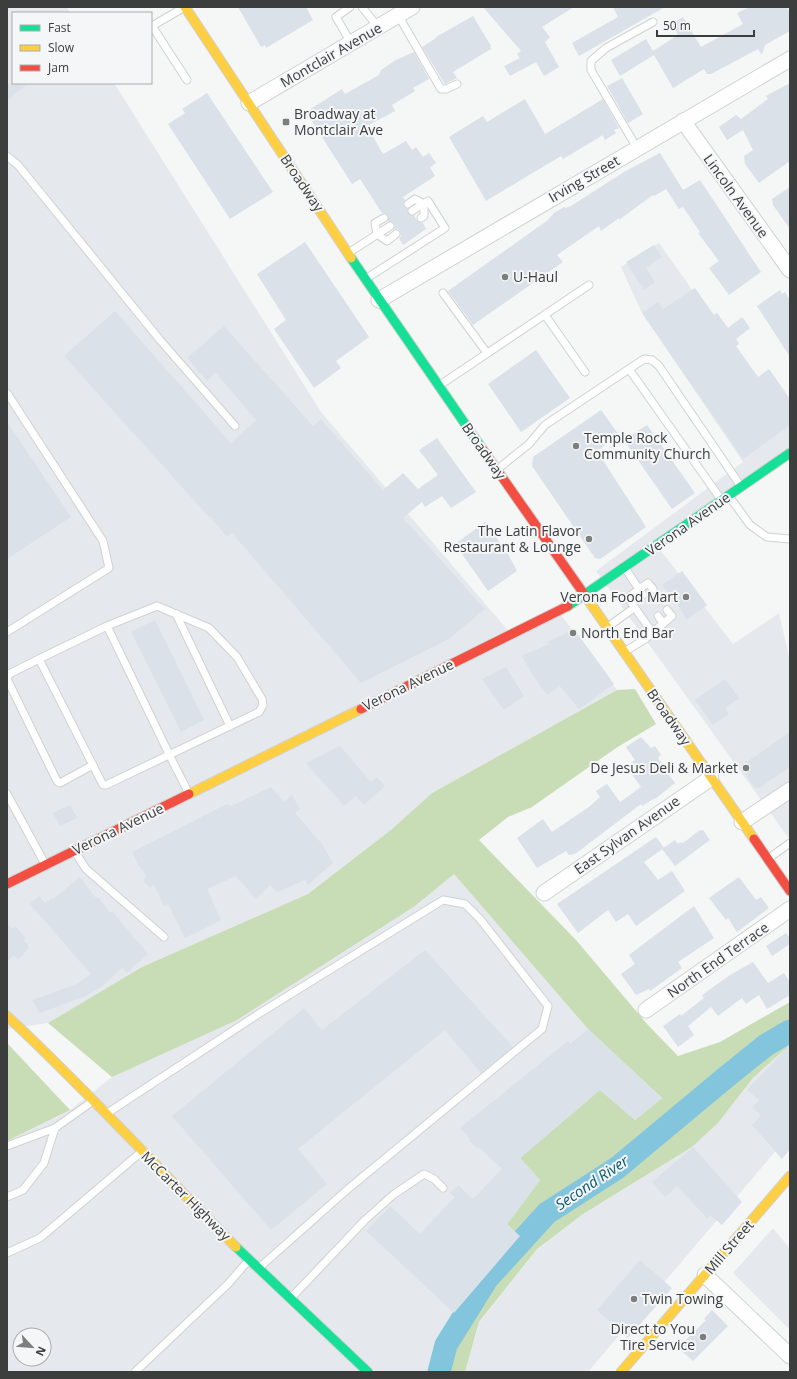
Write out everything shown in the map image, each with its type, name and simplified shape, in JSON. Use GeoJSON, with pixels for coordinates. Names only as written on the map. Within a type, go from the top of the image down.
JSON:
{"type":"FeatureCollection","features":[{"type":"Feature","properties":{"kind":"street","name":"Broadway"},"geometry":{"type":"LineString","coordinates":[[185,7],[379,300],[711,778],[768,858],[787,880],[790,891]]}},
{"type":"Feature","properties":{"kind":"street","name":"Montclair Avenue"},"geometry":{"type":"LineString","coordinates":[[249,103],[412,7]]}},
{"type":"Feature","properties":{"kind":"street","name":"Irving Street"},"geometry":{"type":"LineString","coordinates":[[379,300],[790,59]]}},
{"type":"Feature","properties":{"kind":"street","name":"Lincoln Avenue"},"geometry":{"type":"LineString","coordinates":[[683,121],[788,264]]}},
{"type":"Feature","properties":{"kind":"street","name":"Verona Avenue"},"geometry":{"type":"LineString","coordinates":[[7,884],[585,596],[790,453]]}},
{"type":"Feature","properties":{"kind":"street","name":"East Sylvan Avenue"},"geometry":{"type":"LineString","coordinates":[[544,893],[711,778]]}},
{"type":"Feature","properties":{"kind":"street"},"geometry":{"type":"LineString","coordinates":[[742,822],[790,790]]}},
{"type":"Feature","properties":{"kind":"street","name":"North End Terrace"},"geometry":{"type":"LineString","coordinates":[[646,1010],[790,909]]}},
{"type":"Feature","properties":{"kind":"street","name":"McCarter Highway"},"geometry":{"type":"LineString","coordinates":[[7,1016],[107,1113],[142,1152],[258,1269],[368,1372]]}},
{"type":"Feature","properties":{"kind":"street","name":"Mill Street"},"geometry":{"type":"LineString","coordinates":[[622,1372],[790,1176]]}},
{"type":"Feature","properties":{"kind":"street"},"geometry":{"type":"LineString","coordinates":[[705,1275],[790,1356]]}},
{"type":"Feature","properties":{"kind":"lane"},"geometry":{"type":"LineString","coordinates":[[185,7],[152,26],[187,80]]}},
{"type":"Feature","properties":{"kind":"lane"},"geometry":{"type":"LineString","coordinates":[[350,7],[336,16],[351,43]]}},
{"type":"Feature","properties":{"kind":"lane"},"geometry":{"type":"LineString","coordinates":[[362,7],[378,27]]}},
{"type":"Feature","properties":{"kind":"lane"},"geometry":{"type":"LineString","coordinates":[[398,15],[441,89],[446,89],[457,84]]}},
{"type":"Feature","properties":{"kind":"lane"},"geometry":{"type":"LineString","coordinates":[[637,148],[591,70],[591,61],[606,48],[653,22]]}},
{"type":"Feature","properties":{"kind":"lane"},"geometry":{"type":"LineString","coordinates":[[7,156],[23,171],[160,340],[235,426]]}},
{"type":"Feature","properties":{"kind":"lane"},"geometry":{"type":"LineString","coordinates":[[408,204],[415,199],[424,204]]}},
{"type":"Feature","properties":{"kind":"lane"},"geometry":{"type":"LineString","coordinates":[[365,279],[445,228],[428,201],[412,211]]}},
{"type":"Feature","properties":{"kind":"lane"},"geometry":{"type":"LineString","coordinates":[[421,218],[424,216],[424,204]]}},
{"type":"Feature","properties":{"kind":"lane"},"geometry":{"type":"LineString","coordinates":[[384,218],[375,223],[377,234],[387,241],[396,234]]}},
{"type":"Feature","properties":{"kind":"lane"},"geometry":{"type":"LineString","coordinates":[[348,253],[390,226]]}},
{"type":"Feature","properties":{"kind":"lane"},"geometry":{"type":"LineString","coordinates":[[438,386],[589,285]]}},
{"type":"Feature","properties":{"kind":"lane"},"geometry":{"type":"LineString","coordinates":[[443,294],[488,353]]}},
{"type":"Feature","properties":{"kind":"lane"},"geometry":{"type":"LineString","coordinates":[[545,314],[585,372]]}},
{"type":"Feature","properties":{"kind":"lane"},"geometry":{"type":"LineString","coordinates":[[497,469],[529,444],[545,425],[644,359],[652,360],[658,366],[742,487]]}},
{"type":"Feature","properties":{"kind":"lane"},"geometry":{"type":"LineString","coordinates":[[629,369],[725,498],[750,525],[767,537],[790,539]]}},
{"type":"Feature","properties":{"kind":"lane"},"geometry":{"type":"LineString","coordinates":[[7,393],[103,541],[109,568],[7,632]]}},
{"type":"Feature","properties":{"kind":"lane"},"geometry":{"type":"LineString","coordinates":[[625,568],[641,592]]}},
{"type":"Feature","properties":{"kind":"lane"},"geometry":{"type":"LineString","coordinates":[[652,632],[628,598],[641,592],[648,583],[653,589]]}},
{"type":"Feature","properties":{"kind":"lane"},"geometry":{"type":"LineString","coordinates":[[39,659],[93,765],[102,784],[106,785],[259,712],[264,705],[262,699],[237,657],[209,628],[157,606],[107,626],[39,659],[9,674],[7,679],[57,781],[60,783],[93,765]]}},
{"type":"Feature","properties":{"kind":"lane"},"geometry":{"type":"LineString","coordinates":[[607,627],[634,608]]}},
{"type":"Feature","properties":{"kind":"lane"},"geometry":{"type":"LineString","coordinates":[[624,652],[645,639],[672,616],[667,610]]}},
{"type":"Feature","properties":{"kind":"lane"},"geometry":{"type":"LineString","coordinates":[[176,614],[230,726]]}},
{"type":"Feature","properties":{"kind":"lane"},"geometry":{"type":"LineString","coordinates":[[658,616],[663,623]]}},
{"type":"Feature","properties":{"kind":"lane"},"geometry":{"type":"LineString","coordinates":[[107,626],[188,794]]}},
{"type":"Feature","properties":{"kind":"lane"},"geometry":{"type":"LineString","coordinates":[[7,794],[45,865]]}},
{"type":"Feature","properties":{"kind":"lane"},"geometry":{"type":"LineString","coordinates":[[768,858],[790,843]]}},
{"type":"Feature","properties":{"kind":"lane"},"geometry":{"type":"LineString","coordinates":[[74,851],[86,869],[164,937]]}},
{"type":"Feature","properties":{"kind":"lane"},"geometry":{"type":"LineString","coordinates":[[107,1113],[260,1013],[444,900],[465,904],[480,919],[548,1006],[542,1029],[348,1189],[258,1269]]}},
{"type":"Feature","properties":{"kind":"lane"},"geometry":{"type":"LineString","coordinates":[[7,1146],[55,1128],[94,1100]]}},
{"type":"Feature","properties":{"kind":"lane"},"geometry":{"type":"LineString","coordinates":[[7,1197],[23,1190],[44,1163],[55,1128]]}},
{"type":"Feature","properties":{"kind":"lane"},"geometry":{"type":"LineString","coordinates":[[7,1253],[40,1238],[142,1152]]}},
{"type":"Feature","properties":{"kind":"lane"},"geometry":{"type":"LineString","coordinates":[[290,1299],[364,1220],[393,1195],[424,1174],[434,1179],[443,1188]]}},
{"type":"Feature","properties":{"kind":"lane"},"geometry":{"type":"LineString","coordinates":[[135,1372],[228,1284],[249,1260]]}},
{"type":"Feature","properties":{"kind":"shaded area"},"geometry":{"type":"Polygon","coordinates":[[[7,7],[67,7],[70,12],[12,12],[12,84],[115,84],[321,412],[512,635],[559,612],[617,690],[432,793],[392,829],[308,894],[142,967],[48,1023],[7,1029],[7,7]]]}},
{"type":"Feature","properties":{"kind":"shaded area"},"geometry":{"type":"Polygon","coordinates":[[[659,243],[790,428],[790,457],[658,547],[733,644],[779,613],[790,662],[790,840],[596,571],[743,462],[642,313],[621,267],[659,243]]]}},
{"type":"Feature","properties":{"kind":"shaded area"},"geometry":{"type":"Polygon","coordinates":[[[454,874],[588,1029],[662,1098],[635,1120],[520,1158],[540,1180],[507,1224],[520,1236],[454,1313],[435,1364],[429,1372],[7,1372],[7,1141],[70,1110],[112,1077],[415,906],[454,874]]]}},
{"type":"Feature","properties":{"kind":"shaded area"},"geometry":{"type":"Polygon","coordinates":[[[790,1047],[790,1134],[588,1372],[465,1372],[479,1323],[537,1249],[583,1214],[692,1147],[718,1123],[753,1078],[784,1050],[790,1047]]]}},
{"type":"Feature","properties":{"kind":"shaded area"},"geometry":{"type":"Polygon","coordinates":[[[773,1228],[790,1249],[790,1330],[733,1273],[773,1228]]]}},
{"type":"Feature","properties":{"kind":"green space"},"geometry":{"type":"Polygon","coordinates":[[[635,689],[656,724],[616,748],[532,807],[508,817],[479,840],[576,940],[647,1024],[678,1056],[720,1042],[790,1002],[790,1047],[784,1050],[753,1078],[718,1123],[692,1147],[583,1214],[537,1249],[479,1322],[465,1372],[429,1372],[435,1364],[454,1313],[520,1237],[507,1224],[540,1180],[520,1158],[600,1090],[635,1120],[662,1098],[588,1029],[454,874],[415,906],[237,1020],[112,1077],[48,1023],[142,967],[308,894],[392,829],[432,793],[617,690],[635,689]]]}},
{"type":"Feature","properties":{"kind":"green space"},"geometry":{"type":"Polygon","coordinates":[[[7,1043],[70,1110],[7,1141],[7,1043]]]}},
{"type":"Feature","properties":{"kind":"building"},"geometry":{"type":"Polygon","coordinates":[[[238,7],[306,7],[313,20],[266,48],[265,45],[261,47],[238,7]]]}},
{"type":"Feature","properties":{"kind":"building"},"geometry":{"type":"Polygon","coordinates":[[[483,7],[574,7],[542,27],[550,37],[545,42],[559,67],[544,76],[536,62],[510,76],[504,66],[520,58],[517,54],[521,51],[483,7]]]}},
{"type":"Feature","properties":{"kind":"building"},"geometry":{"type":"Polygon","coordinates":[[[613,7],[665,7],[579,56],[572,43],[618,17],[613,7]]]}},
{"type":"Feature","properties":{"kind":"building"},"geometry":{"type":"Polygon","coordinates":[[[749,7],[787,7],[790,13],[790,31],[765,45],[762,55],[758,49],[711,74],[707,74],[704,69],[673,88],[654,55],[620,76],[611,60],[646,39],[653,51],[678,35],[672,24],[683,17],[701,47],[743,24],[737,13],[749,7]]]}},
{"type":"Feature","properties":{"kind":"building"},"geometry":{"type":"Polygon","coordinates":[[[473,16],[491,46],[491,49],[453,72],[457,78],[445,84],[422,47],[436,37],[473,16]]]}},
{"type":"Feature","properties":{"kind":"building"},"geometry":{"type":"Polygon","coordinates":[[[414,52],[429,79],[413,88],[415,91],[392,105],[395,111],[367,126],[383,154],[406,141],[412,150],[416,147],[423,157],[429,153],[436,163],[430,167],[435,176],[403,197],[405,200],[403,205],[408,209],[408,214],[414,215],[417,221],[423,223],[426,229],[403,245],[399,238],[401,236],[400,231],[398,229],[393,230],[395,226],[394,223],[388,222],[388,215],[382,213],[360,179],[352,184],[306,112],[342,89],[345,94],[379,75],[381,70],[396,60],[414,52]]]}},
{"type":"Feature","properties":{"kind":"building"},"geometry":{"type":"Polygon","coordinates":[[[622,78],[643,114],[628,123],[607,86],[622,78]]]}},
{"type":"Feature","properties":{"kind":"building"},"geometry":{"type":"Polygon","coordinates":[[[10,83],[27,84],[7,101],[7,86],[10,83]]]}},
{"type":"Feature","properties":{"kind":"building"},"geometry":{"type":"Polygon","coordinates":[[[790,83],[790,161],[759,183],[745,164],[744,156],[753,150],[743,130],[727,140],[719,127],[736,115],[741,119],[768,99],[766,96],[790,83]]]}},
{"type":"Feature","properties":{"kind":"building"},"geometry":{"type":"Polygon","coordinates":[[[207,93],[273,192],[230,219],[168,124],[185,113],[182,109],[207,93]]]}},
{"type":"Feature","properties":{"kind":"building"},"geometry":{"type":"Polygon","coordinates":[[[525,99],[545,134],[603,99],[619,128],[614,130],[616,133],[605,140],[603,135],[563,159],[561,156],[486,201],[449,137],[483,116],[487,122],[525,99]]]}},
{"type":"Feature","properties":{"kind":"building"},"geometry":{"type":"Polygon","coordinates":[[[660,153],[683,190],[700,180],[761,272],[729,295],[709,268],[719,261],[698,233],[700,232],[683,207],[679,209],[666,189],[654,196],[653,195],[619,220],[619,218],[601,231],[599,226],[557,255],[563,262],[473,325],[448,291],[548,220],[554,213],[564,207],[571,206],[624,172],[660,153]]]}},
{"type":"Feature","properties":{"kind":"building"},"geometry":{"type":"Polygon","coordinates":[[[790,187],[790,229],[773,205],[772,199],[790,187]]]}},
{"type":"Feature","properties":{"kind":"building"},"geometry":{"type":"Polygon","coordinates":[[[305,242],[369,337],[336,361],[341,368],[314,388],[274,329],[286,320],[257,274],[305,242]]]}},
{"type":"Feature","properties":{"kind":"building"},"geometry":{"type":"Polygon","coordinates":[[[654,245],[662,257],[646,268],[655,282],[644,290],[626,262],[654,245]]]}},
{"type":"Feature","properties":{"kind":"building"},"geometry":{"type":"Polygon","coordinates":[[[695,288],[714,315],[717,313],[728,328],[742,317],[750,328],[736,339],[739,344],[736,346],[758,377],[769,369],[790,399],[790,425],[743,459],[642,313],[658,302],[663,309],[695,288]]]}},
{"type":"Feature","properties":{"kind":"building"},"geometry":{"type":"Polygon","coordinates":[[[780,290],[782,294],[785,292],[790,300],[790,357],[757,306],[780,290]]]}},
{"type":"Feature","properties":{"kind":"building"},"geometry":{"type":"Polygon","coordinates":[[[115,311],[231,443],[256,420],[216,373],[207,381],[187,358],[224,326],[313,426],[321,419],[383,490],[403,473],[418,489],[438,475],[419,450],[437,438],[476,492],[451,508],[442,496],[425,507],[422,502],[403,518],[485,609],[449,639],[361,683],[232,533],[227,537],[210,516],[209,517],[64,356],[115,311]]]}},
{"type":"Feature","properties":{"kind":"building"},"geometry":{"type":"Polygon","coordinates":[[[536,350],[570,398],[521,432],[488,384],[536,350]]]}},
{"type":"Feature","properties":{"kind":"building"},"geometry":{"type":"Polygon","coordinates":[[[601,410],[619,435],[597,451],[646,527],[600,559],[595,558],[532,466],[533,457],[601,410]]]}},
{"type":"Feature","properties":{"kind":"building"},"geometry":{"type":"Polygon","coordinates":[[[7,422],[71,517],[7,559],[7,422]]]}},
{"type":"Feature","properties":{"kind":"building"},"geometry":{"type":"Polygon","coordinates":[[[647,425],[695,493],[672,509],[624,440],[647,425]]]}},
{"type":"Feature","properties":{"kind":"building"},"geometry":{"type":"Polygon","coordinates":[[[485,522],[508,554],[517,571],[488,591],[455,544],[485,522]]]}},
{"type":"Feature","properties":{"kind":"building","name":"Verona Food Mart"},"geometry":{"type":"Polygon","coordinates":[[[682,571],[707,605],[686,620],[681,609],[662,585],[682,571]]]}},
{"type":"Feature","properties":{"kind":"building"},"geometry":{"type":"Polygon","coordinates":[[[155,620],[204,720],[181,732],[131,632],[155,620]]]}},
{"type":"Feature","properties":{"kind":"building"},"geometry":{"type":"Polygon","coordinates":[[[574,629],[614,684],[579,709],[560,686],[547,695],[522,656],[549,644],[548,642],[574,629]]]}},
{"type":"Feature","properties":{"kind":"building"},"geometry":{"type":"Polygon","coordinates":[[[506,667],[524,696],[504,710],[482,679],[506,667]]]}},
{"type":"Feature","properties":{"kind":"building"},"geometry":{"type":"Polygon","coordinates":[[[725,679],[739,698],[725,708],[729,714],[713,725],[695,700],[725,679]]]}},
{"type":"Feature","properties":{"kind":"building"},"geometry":{"type":"Polygon","coordinates":[[[790,732],[790,767],[759,788],[754,787],[741,766],[790,732]]]}},
{"type":"Feature","properties":{"kind":"building"},"geometry":{"type":"Polygon","coordinates":[[[641,737],[651,748],[655,746],[661,755],[658,758],[666,770],[671,770],[669,775],[675,783],[655,799],[642,806],[641,804],[575,854],[569,855],[566,851],[537,868],[517,838],[543,819],[552,832],[589,807],[600,797],[596,791],[607,784],[620,802],[641,787],[626,766],[635,760],[626,747],[641,737]]]}},
{"type":"Feature","properties":{"kind":"building"},"geometry":{"type":"Polygon","coordinates":[[[340,746],[371,782],[377,777],[385,786],[364,805],[356,796],[344,806],[306,763],[340,746]]]}},
{"type":"Feature","properties":{"kind":"building"},"geometry":{"type":"Polygon","coordinates":[[[271,787],[284,802],[292,795],[300,809],[295,813],[322,844],[333,863],[308,885],[305,880],[277,892],[270,885],[256,899],[236,876],[207,889],[221,920],[185,938],[168,904],[164,906],[154,884],[150,888],[143,880],[147,876],[139,866],[132,852],[227,804],[231,806],[271,787]]]}},
{"type":"Feature","properties":{"kind":"building"},"geometry":{"type":"Polygon","coordinates":[[[70,805],[77,818],[60,826],[53,813],[70,805]]]}},
{"type":"Feature","properties":{"kind":"building"},"geometry":{"type":"Polygon","coordinates":[[[700,830],[703,830],[710,840],[675,866],[662,849],[675,840],[678,844],[681,842],[683,843],[700,830]]]}},
{"type":"Feature","properties":{"kind":"building"},"geometry":{"type":"Polygon","coordinates":[[[656,837],[664,848],[644,862],[658,880],[672,871],[685,891],[636,926],[628,914],[616,922],[608,910],[578,933],[557,904],[656,837]]]}},
{"type":"Feature","properties":{"kind":"building"},"geometry":{"type":"Polygon","coordinates":[[[80,877],[95,897],[99,898],[110,913],[112,911],[148,954],[127,973],[122,968],[101,987],[86,996],[40,1013],[32,1000],[77,984],[91,974],[30,904],[39,896],[45,903],[52,898],[53,899],[80,877]]]}},
{"type":"Feature","properties":{"kind":"building"},"geometry":{"type":"Polygon","coordinates":[[[739,877],[756,900],[761,897],[769,908],[737,932],[728,918],[726,920],[709,898],[739,877]]]}},
{"type":"Feature","properties":{"kind":"building"},"geometry":{"type":"Polygon","coordinates":[[[694,906],[714,938],[678,962],[682,968],[650,991],[649,989],[636,995],[621,974],[635,964],[629,955],[694,906]]]}},
{"type":"Feature","properties":{"kind":"building"},"geometry":{"type":"Polygon","coordinates":[[[7,923],[12,929],[15,926],[26,938],[24,940],[28,945],[28,949],[18,960],[14,955],[7,962],[7,923]]]}},
{"type":"Feature","properties":{"kind":"building"},"geometry":{"type":"Polygon","coordinates":[[[786,933],[790,938],[790,944],[772,956],[766,946],[786,933]]]}},
{"type":"Feature","properties":{"kind":"building"},"geometry":{"type":"Polygon","coordinates":[[[425,950],[513,1047],[481,1073],[445,1030],[298,1149],[327,1184],[271,1230],[172,1116],[304,1008],[322,1030],[425,950]]]}},
{"type":"Feature","properties":{"kind":"building"},"geometry":{"type":"Polygon","coordinates":[[[753,962],[768,983],[784,973],[790,982],[790,995],[767,1009],[759,995],[746,1004],[742,998],[718,1016],[711,1007],[688,1026],[694,1035],[678,1047],[663,1026],[680,1014],[681,1016],[704,998],[702,995],[730,975],[753,962]]]}},
{"type":"Feature","properties":{"kind":"building"},"geometry":{"type":"Polygon","coordinates":[[[588,1029],[662,1098],[635,1120],[600,1090],[520,1158],[540,1180],[507,1224],[520,1236],[454,1313],[366,1231],[390,1206],[420,1234],[455,1197],[450,1193],[458,1185],[473,1199],[502,1169],[480,1148],[478,1149],[469,1141],[470,1139],[460,1128],[568,1041],[570,1044],[588,1029]]]}},
{"type":"Feature","properties":{"kind":"building"},"geometry":{"type":"Polygon","coordinates":[[[790,1044],[790,1149],[782,1159],[752,1125],[761,1115],[752,1108],[759,1100],[747,1090],[790,1044]]]}},
{"type":"Feature","properties":{"kind":"building"},"geometry":{"type":"Polygon","coordinates":[[[693,1147],[742,1202],[722,1225],[710,1215],[707,1218],[677,1186],[665,1197],[652,1182],[693,1147]]]}},
{"type":"Feature","properties":{"kind":"building","name":"Twin Towing"},"geometry":{"type":"Polygon","coordinates":[[[640,1260],[672,1288],[628,1338],[597,1310],[640,1260]]]}},
{"type":"Feature","properties":{"kind":"building","name":"Direct to You Tire Service"},"geometry":{"type":"Polygon","coordinates":[[[712,1310],[728,1326],[693,1361],[678,1348],[706,1320],[704,1319],[712,1310]]]}},
{"type":"Feature","properties":{"kind":"waterway","name":"Second River"},"geometry":{"type":"LineString","coordinates":[[439,1372],[446,1345],[487,1279],[547,1213],[617,1168],[766,1045],[790,1031]]}},
{"type":"Feature","properties":{"kind":"traffic: fast"},"geometry":{"type":"LineString","coordinates":[[351,258],[483,450]]}},
{"type":"Feature","properties":{"kind":"traffic: fast"},"geometry":{"type":"LineString","coordinates":[[568,606],[790,453]]}},
{"type":"Feature","properties":{"kind":"traffic: fast"},"geometry":{"type":"LineString","coordinates":[[236,1247],[368,1372]]}},
{"type":"Feature","properties":{"kind":"traffic: slow"},"geometry":{"type":"LineString","coordinates":[[185,7],[351,258]]}},
{"type":"Feature","properties":{"kind":"traffic: slow"},"geometry":{"type":"LineString","coordinates":[[584,594],[754,839]]}},
{"type":"Feature","properties":{"kind":"traffic: slow"},"geometry":{"type":"LineString","coordinates":[[189,794],[361,709]]}},
{"type":"Feature","properties":{"kind":"traffic: slow"},"geometry":{"type":"LineString","coordinates":[[7,1016],[94,1101],[236,1247]]}},
{"type":"Feature","properties":{"kind":"traffic: slow"},"geometry":{"type":"LineString","coordinates":[[621,1372],[790,1176]]}},
{"type":"Feature","properties":{"kind":"traffic: jam"},"geometry":{"type":"LineString","coordinates":[[483,450],[584,594]]}},
{"type":"Feature","properties":{"kind":"traffic: jam"},"geometry":{"type":"LineString","coordinates":[[361,709],[568,606]]}},
{"type":"Feature","properties":{"kind":"traffic: jam"},"geometry":{"type":"LineString","coordinates":[[7,884],[189,794]]}},
{"type":"Feature","properties":{"kind":"traffic: jam"},"geometry":{"type":"LineString","coordinates":[[754,839],[790,891]]}},
{"type":"Feature","properties":{"kind":"place","name":"Broadway at Montclair Ave"},"geometry":{"type":"Point","coordinates":[286,122]}},
{"type":"Feature","properties":{"kind":"place","name":"U-Haul"},"geometry":{"type":"Point","coordinates":[505,277]}},
{"type":"Feature","properties":{"kind":"place","name":"Temple Rock Community Church"},"geometry":{"type":"Point","coordinates":[576,446]}},
{"type":"Feature","properties":{"kind":"place","name":"The Latin Flavor Restaurant & Lounge"},"geometry":{"type":"Point","coordinates":[589,539]}},
{"type":"Feature","properties":{"kind":"place","name":"Verona Food Mart"},"geometry":{"type":"Point","coordinates":[686,597]}},
{"type":"Feature","properties":{"kind":"place","name":"North End Bar"},"geometry":{"type":"Point","coordinates":[573,633]}},
{"type":"Feature","properties":{"kind":"place","name":"De Jesus Deli & Market"},"geometry":{"type":"Point","coordinates":[746,768]}},
{"type":"Feature","properties":{"kind":"place","name":"Twin Towing"},"geometry":{"type":"Point","coordinates":[634,1299]}},
{"type":"Feature","properties":{"kind":"place","name":"Direct to You Tire Service"},"geometry":{"type":"Point","coordinates":[703,1337]}}]}
